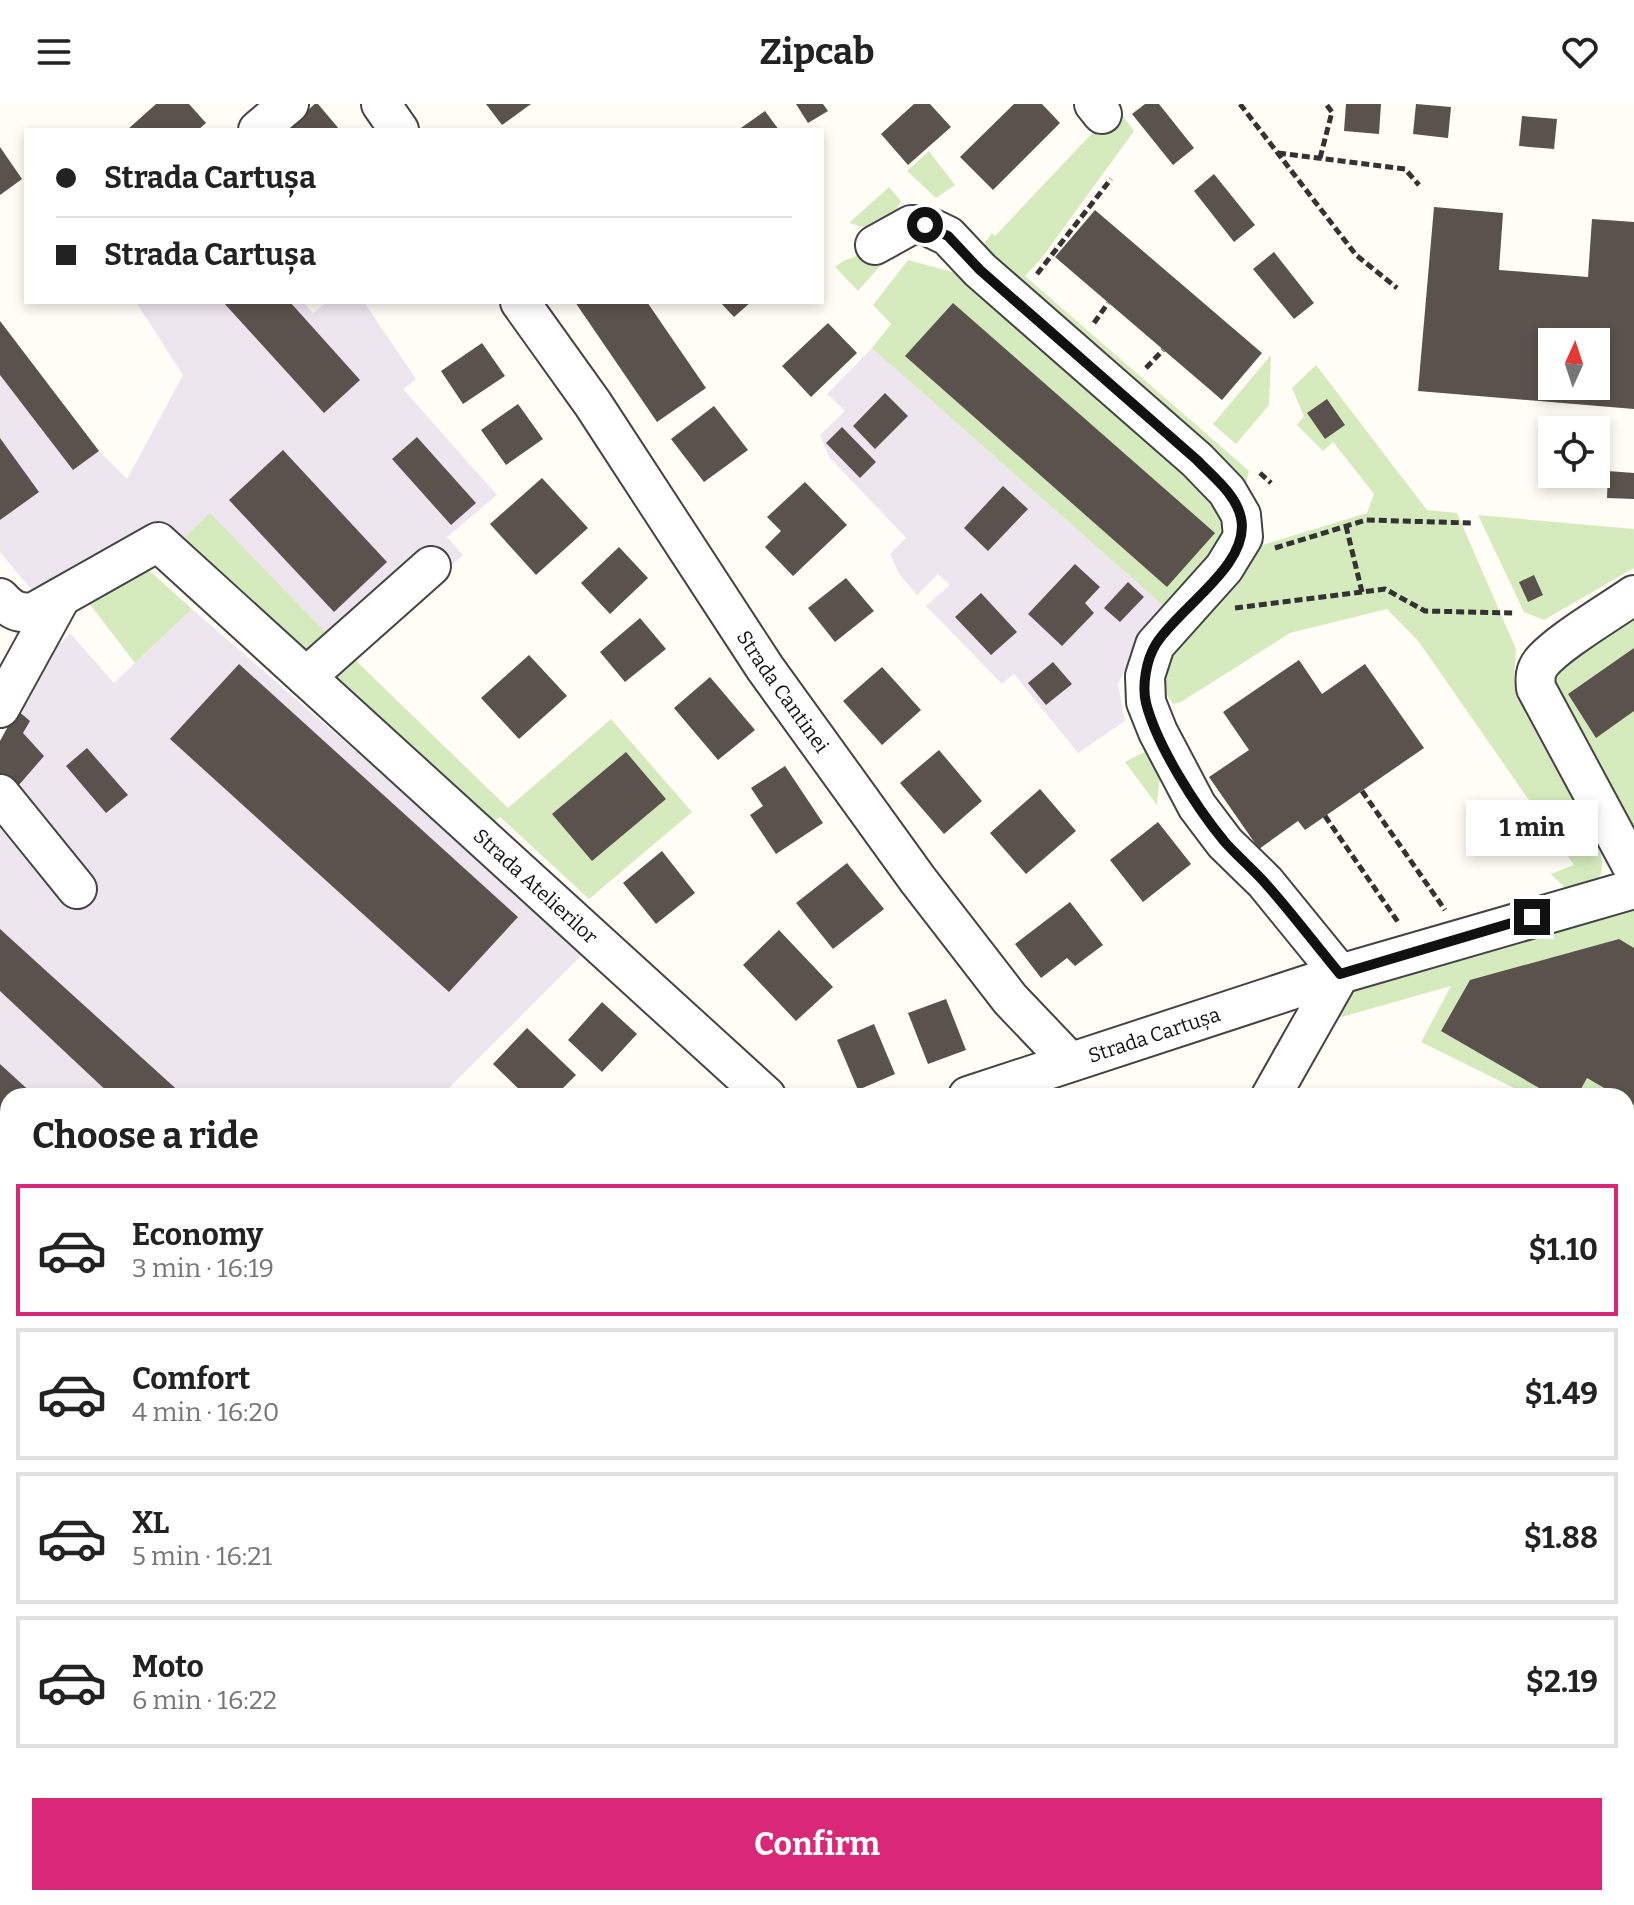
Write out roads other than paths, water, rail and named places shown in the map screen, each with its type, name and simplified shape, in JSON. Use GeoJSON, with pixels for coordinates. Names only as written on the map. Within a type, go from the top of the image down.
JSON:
{"type":"FeatureCollection","features":[{"type":"Feature","properties":{"kind":"street"},"geometry":{"type":"LineString","coordinates":[[260,128],[289,104]]}},
{"type":"Feature","properties":{"kind":"street"},"geometry":{"type":"LineString","coordinates":[[381,104],[398,128]]}},
{"type":"Feature","properties":{"kind":"street"},"geometry":{"type":"LineString","coordinates":[[875,245],[911,225],[925,225],[948,236],[980,270],[1197,460],[1227,491],[1241,515],[1243,537],[1228,562],[1155,645],[1145,676],[1146,702],[1158,732],[1197,806],[1225,843],[1265,882],[1340,974],[1276,1088]]}},
{"type":"Feature","properties":{"kind":"street","name":"Strada Cantinei"},"geometry":{"type":"LineString","coordinates":[[521,304],[593,404],[765,668],[909,868],[1010,999],[1070,1062]]}},
{"type":"Feature","properties":{"kind":"street","name":"Strada Atelierilor"},"geometry":{"type":"LineString","coordinates":[[61,597],[158,542],[757,1088]]}},
{"type":"Feature","properties":{"kind":"street"},"geometry":{"type":"LineString","coordinates":[[306,677],[431,566]]}},
{"type":"Feature","properties":{"kind":"street"},"geometry":{"type":"LineString","coordinates":[[1634,595],[1554,651],[1535,675],[1536,688],[1634,870]]}},
{"type":"Feature","properties":{"kind":"street"},"geometry":{"type":"LineString","coordinates":[[0,598],[10,609],[22,614],[34,612],[61,597]]}},
{"type":"Feature","properties":{"kind":"street"},"geometry":{"type":"LineString","coordinates":[[0,708],[61,597]]}},
{"type":"Feature","properties":{"kind":"street"},"geometry":{"type":"LineString","coordinates":[[0,794],[77,889]]}},
{"type":"Feature","properties":{"kind":"street","name":"Strada Cartușa"},"geometry":{"type":"LineString","coordinates":[[992,1088],[1340,974],[1634,889]]}}]}
